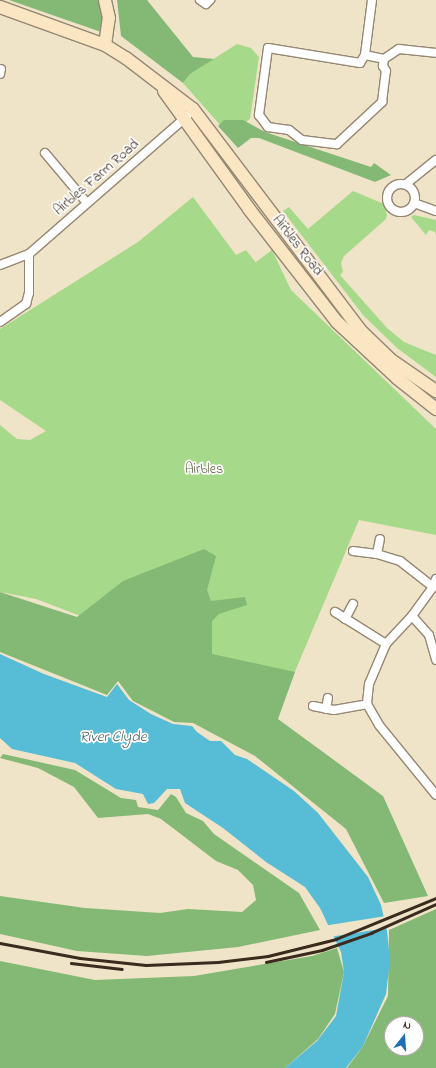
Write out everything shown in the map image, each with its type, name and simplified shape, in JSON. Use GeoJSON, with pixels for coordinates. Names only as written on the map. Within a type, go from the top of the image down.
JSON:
{"type":"FeatureCollection","features":[{"type":"Feature","properties":{"kind":"main road"},"geometry":{"type":"LineString","coordinates":[[105,0],[109,18],[105,45]]}},
{"type":"Feature","properties":{"kind":"main road","name":"Airbles Road"},"geometry":{"type":"LineString","coordinates":[[0,7],[105,45],[158,81],[193,109],[360,330],[391,360],[436,391]]}},
{"type":"Feature","properties":{"kind":"main road","name":"Airbles Road"},"geometry":{"type":"LineString","coordinates":[[158,81],[184,120],[338,322],[397,378],[436,410]]}},
{"type":"Feature","properties":{"kind":"street"},"geometry":{"type":"LineString","coordinates":[[200,0],[206,4],[210,0]]}},
{"type":"Feature","properties":{"kind":"street"},"geometry":{"type":"LineString","coordinates":[[372,0],[364,59],[356,63],[268,48],[261,118],[268,127],[289,130],[302,140],[337,144],[382,102],[386,71],[383,66],[384,59]]}},
{"type":"Feature","properties":{"kind":"street"},"geometry":{"type":"LineString","coordinates":[[365,55],[384,59],[399,49],[436,53]]}},
{"type":"Feature","properties":{"kind":"street","name":"Airbles Farm Road"},"geometry":{"type":"LineString","coordinates":[[0,265],[14,261],[29,254],[184,120],[193,109]]}},
{"type":"Feature","properties":{"kind":"street"},"geometry":{"type":"LineString","coordinates":[[45,154],[87,203]]}},
{"type":"Feature","properties":{"kind":"street"},"geometry":{"type":"LineString","coordinates":[[406,184],[436,160]]}},
{"type":"Feature","properties":{"kind":"street"},"geometry":{"type":"LineString","coordinates":[[399,183],[406,184],[414,193],[414,202],[404,212],[394,211],[388,204],[386,195],[391,187],[399,183]]}},
{"type":"Feature","properties":{"kind":"street"},"geometry":{"type":"LineString","coordinates":[[414,202],[436,211]]}},
{"type":"Feature","properties":{"kind":"street"},"geometry":{"type":"LineString","coordinates":[[0,322],[26,304],[29,293],[29,254]]}},
{"type":"Feature","properties":{"kind":"street"},"geometry":{"type":"LineString","coordinates":[[377,554],[380,539]]}},
{"type":"Feature","properties":{"kind":"street"},"geometry":{"type":"LineString","coordinates":[[353,551],[377,554],[400,561],[433,587]]}},
{"type":"Feature","properties":{"kind":"street"},"geometry":{"type":"LineString","coordinates":[[436,579],[433,587],[412,616],[386,644],[369,684],[367,704],[379,726],[436,795]]}},
{"type":"Feature","properties":{"kind":"street"},"geometry":{"type":"LineString","coordinates":[[345,619],[353,604]]}},
{"type":"Feature","properties":{"kind":"street"},"geometry":{"type":"LineString","coordinates":[[335,612],[386,644]]}},
{"type":"Feature","properties":{"kind":"street"},"geometry":{"type":"LineString","coordinates":[[412,616],[429,635],[436,660]]}},
{"type":"Feature","properties":{"kind":"street"},"geometry":{"type":"LineString","coordinates":[[326,709],[328,698]]}},
{"type":"Feature","properties":{"kind":"street"},"geometry":{"type":"LineString","coordinates":[[313,706],[326,709],[367,704]]}},
{"type":"Feature","properties":{"kind":"green space"},"geometry":{"type":"Polygon","coordinates":[[[9,0],[104,0],[104,33],[9,0]]]}},
{"type":"Feature","properties":{"kind":"green space"},"geometry":{"type":"Polygon","coordinates":[[[117,0],[147,0],[193,57],[214,59],[190,74],[183,83],[121,36],[117,0]]]}},
{"type":"Feature","properties":{"kind":"green space"},"geometry":{"type":"Polygon","coordinates":[[[237,44],[251,48],[259,57],[250,119],[229,135],[183,83],[190,74],[237,44]]]}},
{"type":"Feature","properties":{"kind":"green space"},"geometry":{"type":"Polygon","coordinates":[[[224,120],[243,120],[265,132],[371,167],[374,163],[391,175],[375,182],[259,138],[251,138],[238,148],[218,126],[224,120]]]}},
{"type":"Feature","properties":{"kind":"green space"},"geometry":{"type":"Polygon","coordinates":[[[353,191],[384,204],[387,215],[386,219],[344,256],[341,263],[343,272],[340,275],[387,328],[404,342],[436,355],[436,377],[397,348],[363,315],[283,211],[289,207],[308,229],[353,191]]]}},
{"type":"Feature","properties":{"kind":"green space","name":"Airbles"},"geometry":{"type":"Polygon","coordinates":[[[193,197],[236,255],[246,250],[257,264],[256,262],[272,250],[291,290],[436,429],[436,535],[359,520],[291,681],[83,617],[36,599],[0,592],[0,425],[17,439],[30,440],[46,431],[0,400],[0,329],[138,242],[193,197]]]}},
{"type":"Feature","properties":{"kind":"green space"},"geometry":{"type":"Polygon","coordinates":[[[414,215],[436,220],[436,236],[435,232],[429,230],[426,235],[411,217],[414,215]]]}},
{"type":"Feature","properties":{"kind":"green space"},"geometry":{"type":"Polygon","coordinates":[[[204,549],[216,556],[207,590],[211,601],[245,597],[247,605],[219,614],[212,621],[212,654],[295,672],[278,719],[383,796],[428,896],[384,903],[346,829],[255,756],[193,723],[174,722],[133,701],[118,681],[107,695],[0,652],[0,592],[77,617],[123,581],[204,549]]]}},
{"type":"Feature","properties":{"kind":"green space"},"geometry":{"type":"Polygon","coordinates":[[[3,754],[75,770],[121,798],[136,800],[138,807],[158,810],[171,794],[176,797],[186,813],[203,821],[214,834],[299,893],[320,930],[238,947],[147,956],[77,951],[0,934],[0,896],[85,908],[160,913],[188,909],[242,912],[256,900],[253,885],[238,870],[216,861],[161,819],[148,814],[98,818],[74,787],[38,768],[0,758],[3,754]]]}},
{"type":"Feature","properties":{"kind":"green space"},"geometry":{"type":"Polygon","coordinates":[[[436,909],[436,1068],[347,1068],[363,1046],[388,996],[389,930],[436,909]]]}},
{"type":"Feature","properties":{"kind":"green space"},"geometry":{"type":"Polygon","coordinates":[[[337,948],[344,972],[335,1014],[318,1039],[285,1068],[0,1068],[0,961],[95,980],[194,976],[312,956],[337,948]]]}},
{"type":"Feature","properties":{"kind":"water","name":"River Clyde"},"geometry":{"type":"Polygon","coordinates":[[[0,654],[44,674],[107,697],[117,684],[129,700],[151,714],[173,724],[192,726],[197,732],[210,741],[221,741],[235,755],[247,759],[294,791],[318,813],[368,877],[381,905],[387,931],[390,960],[386,994],[363,1046],[346,1068],[285,1068],[317,1041],[336,1016],[344,972],[341,952],[320,908],[305,887],[266,862],[223,828],[185,803],[180,789],[167,789],[154,803],[148,804],[143,794],[116,789],[75,763],[12,749],[0,738],[0,654]]]}},
{"type":"Feature","properties":{"kind":"pier"},"geometry":{"type":"Polygon","coordinates":[[[386,916],[388,928],[330,937],[328,925],[386,916]]]}},
{"type":"Feature","properties":{"kind":"railway"},"geometry":{"type":"LineString","coordinates":[[0,943],[80,958],[146,965],[218,962],[268,956],[336,939],[436,898]]}},
{"type":"Feature","properties":{"kind":"railway"},"geometry":{"type":"LineString","coordinates":[[266,962],[322,950],[371,933],[436,904]]}},
{"type":"Feature","properties":{"kind":"railway"},"geometry":{"type":"LineString","coordinates":[[71,963],[122,969]]}}]}
